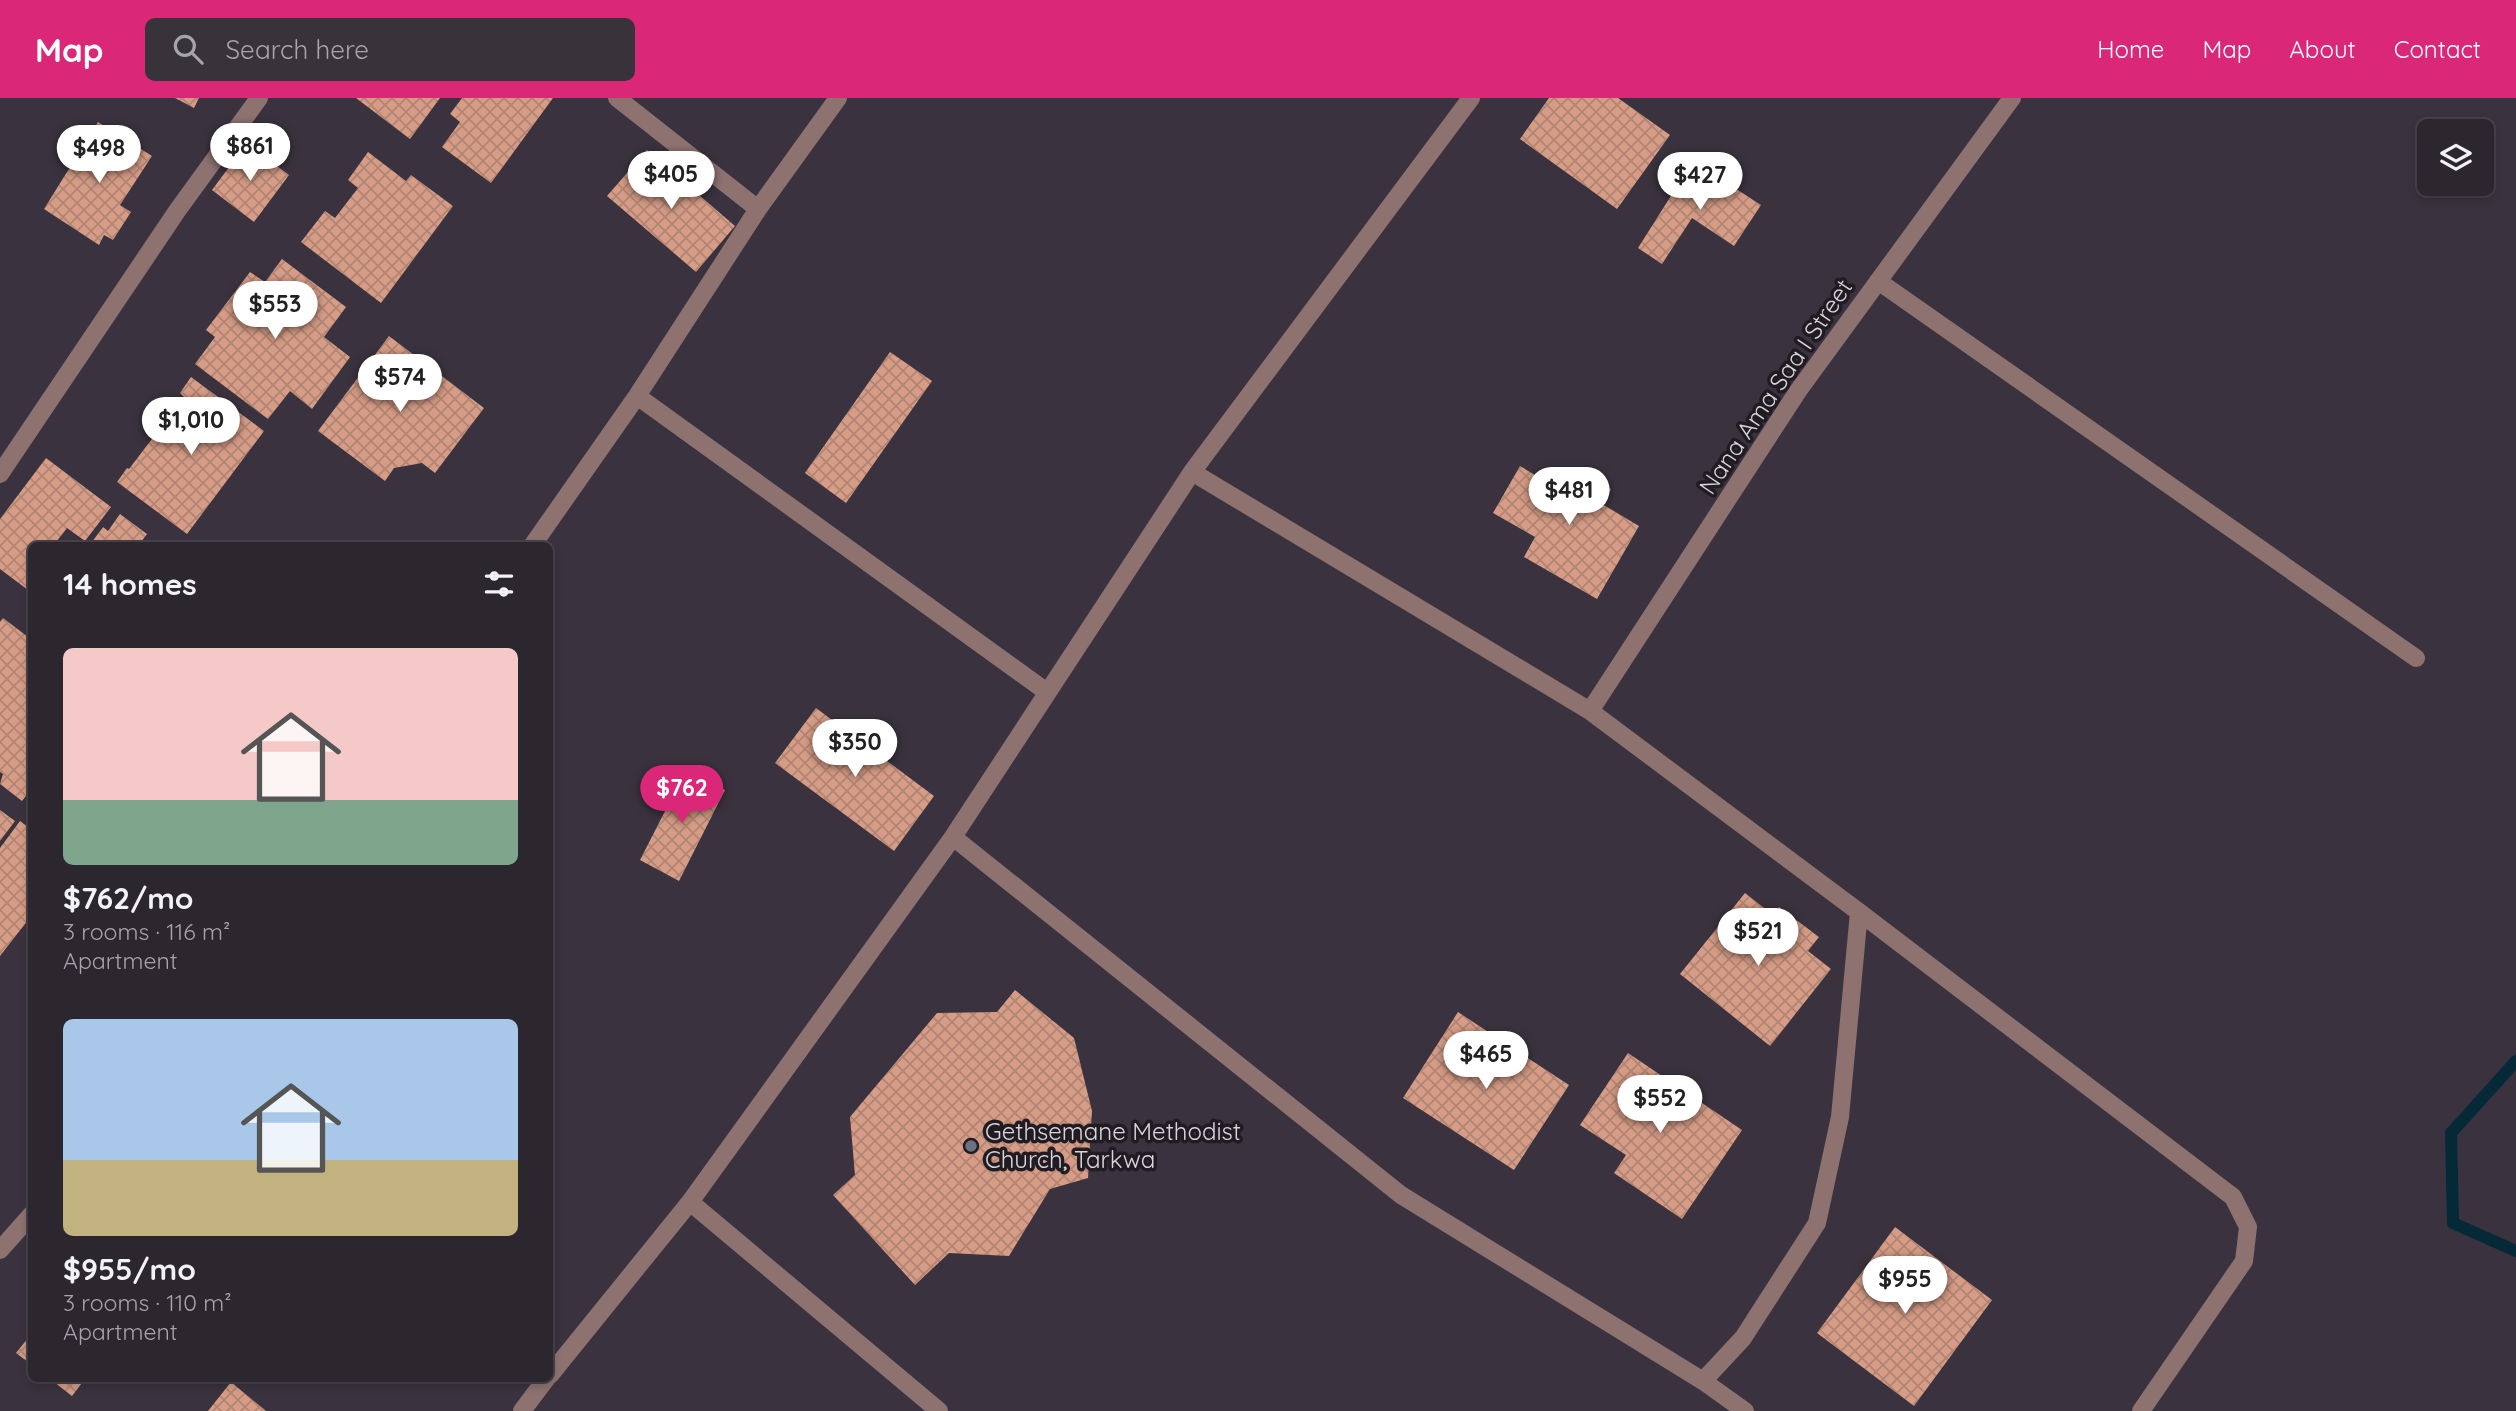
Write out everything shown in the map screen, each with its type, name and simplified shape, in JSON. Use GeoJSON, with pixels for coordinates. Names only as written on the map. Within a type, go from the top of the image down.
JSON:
{"type":"FeatureCollection","features":[{"type":"Feature","properties":{"kind":"street"},"geometry":{"type":"LineString","coordinates":[[0,474],[177,211],[259,98]]}},
{"type":"Feature","properties":{"kind":"street"},"geometry":{"type":"LineString","coordinates":[[617,98],[758,209]]}},
{"type":"Feature","properties":{"kind":"street"},"geometry":{"type":"LineString","coordinates":[[536,542],[637,397],[758,209],[838,98]]}},
{"type":"Feature","properties":{"kind":"street"},"geometry":{"type":"LineString","coordinates":[[553,1371],[690,1202],[953,837],[1192,472],[1471,98]]}},
{"type":"Feature","properties":{"kind":"street","name":"Nana Ama Saa I Street"},"geometry":{"type":"LineString","coordinates":[[1590,711],[1798,391],[2012,98]]}},
{"type":"Feature","properties":{"kind":"street"},"geometry":{"type":"LineString","coordinates":[[1878,281],[2416,658]]}},
{"type":"Feature","properties":{"kind":"street"},"geometry":{"type":"LineString","coordinates":[[637,397],[1047,692]]}},
{"type":"Feature","properties":{"kind":"street"},"geometry":{"type":"LineString","coordinates":[[1192,472],[1590,711],[2233,1197],[2248,1227],[2244,1261],[2141,1411]]}},
{"type":"Feature","properties":{"kind":"street"},"geometry":{"type":"LineString","coordinates":[[953,837],[1401,1195],[1703,1381],[1745,1411]]}},
{"type":"Feature","properties":{"kind":"street"},"geometry":{"type":"LineString","coordinates":[[1703,1381],[1743,1338],[1817,1223],[1840,1117],[1859,912]]}},
{"type":"Feature","properties":{"kind":"street"},"geometry":{"type":"LineString","coordinates":[[690,1202],[939,1411]]}},
{"type":"Feature","properties":{"kind":"street"},"geometry":{"type":"LineString","coordinates":[[0,1251],[28,1219]]}},
{"type":"Feature","properties":{"kind":"street"},"geometry":{"type":"LineString","coordinates":[[522,1411],[544,1382]]}},
{"type":"Feature","properties":{"kind":"building"},"geometry":{"type":"Polygon","coordinates":[[[175,98],[199,98],[194,108],[175,98]]]}},
{"type":"Feature","properties":{"kind":"building"},"geometry":{"type":"Polygon","coordinates":[[[356,98],[440,98],[410,139],[356,98]]]}},
{"type":"Feature","properties":{"kind":"building"},"geometry":{"type":"Polygon","coordinates":[[[462,98],[553,98],[491,183],[442,147],[460,122],[450,114],[462,98]]]}},
{"type":"Feature","properties":{"kind":"building"},"geometry":{"type":"Polygon","coordinates":[[[1549,98],[1618,98],[1670,135],[1617,209],[1520,139],[1549,98]]]}},
{"type":"Feature","properties":{"kind":"building"},"geometry":{"type":"Polygon","coordinates":[[[98,122],[152,156],[120,205],[131,212],[113,240],[104,235],[99,245],[44,209],[98,122]]]}},
{"type":"Feature","properties":{"kind":"building"},"geometry":{"type":"Polygon","coordinates":[[[247,143],[289,175],[254,222],[212,190],[247,143]]]}},
{"type":"Feature","properties":{"kind":"building"},"geometry":{"type":"Polygon","coordinates":[[[647,150],[735,226],[696,272],[607,196],[647,150]]]}},
{"type":"Feature","properties":{"kind":"building"},"geometry":{"type":"Polygon","coordinates":[[[368,152],[406,181],[411,175],[453,206],[381,303],[301,242],[325,211],[335,218],[358,188],[348,180],[368,152]]]}},
{"type":"Feature","properties":{"kind":"building"},"geometry":{"type":"Polygon","coordinates":[[[1693,161],[1761,205],[1734,246],[1692,218],[1662,264],[1638,248],[1693,161]]]}},
{"type":"Feature","properties":{"kind":"building"},"geometry":{"type":"Polygon","coordinates":[[[282,259],[346,307],[324,337],[350,357],[312,409],[290,391],[268,419],[195,364],[215,337],[206,330],[250,272],[265,282],[282,259]]]}},
{"type":"Feature","properties":{"kind":"building"},"geometry":{"type":"Polygon","coordinates":[[[389,336],[484,408],[435,473],[422,463],[394,468],[385,481],[318,431],[389,336]]]}},
{"type":"Feature","properties":{"kind":"building"},"geometry":{"type":"Polygon","coordinates":[[[890,352],[932,381],[846,503],[805,473],[890,352]]]}},
{"type":"Feature","properties":{"kind":"building"},"geometry":{"type":"Polygon","coordinates":[[[191,377],[264,431],[187,534],[117,482],[184,397],[180,393],[191,377]]]}},
{"type":"Feature","properties":{"kind":"building"},"geometry":{"type":"Polygon","coordinates":[[[46,458],[111,507],[85,541],[67,528],[56,542],[28,542],[28,590],[0,569],[0,519],[46,458]]]}},
{"type":"Feature","properties":{"kind":"building"},"geometry":{"type":"Polygon","coordinates":[[[1520,466],[1562,491],[1575,467],[1611,489],[1602,504],[1639,526],[1597,599],[1524,557],[1535,537],[1493,513],[1520,466]]]}},
{"type":"Feature","properties":{"kind":"building"},"geometry":{"type":"Polygon","coordinates":[[[120,514],[147,534],[141,542],[92,542],[103,527],[108,531],[120,514]]]}},
{"type":"Feature","properties":{"kind":"building"},"geometry":{"type":"Polygon","coordinates":[[[3,618],[28,637],[28,793],[22,801],[0,784],[3,774],[0,772],[0,622],[3,618]]]}},
{"type":"Feature","properties":{"kind":"building"},"geometry":{"type":"Polygon","coordinates":[[[816,708],[934,796],[894,851],[775,763],[816,708]]]}},
{"type":"Feature","properties":{"kind":"building"},"geometry":{"type":"Polygon","coordinates":[[[686,770],[725,790],[679,881],[640,860],[686,770]]]}},
{"type":"Feature","properties":{"kind":"building"},"geometry":{"type":"Polygon","coordinates":[[[0,810],[15,821],[0,841],[0,810]]]}},
{"type":"Feature","properties":{"kind":"building"},"geometry":{"type":"Polygon","coordinates":[[[20,821],[28,827],[28,920],[0,956],[0,848],[20,821]]]}},
{"type":"Feature","properties":{"kind":"building"},"geometry":{"type":"Polygon","coordinates":[[[1745,893],[1773,915],[1779,907],[1819,937],[1808,951],[1831,969],[1770,1046],[1680,974],[1745,893]]]}},
{"type":"Feature","properties":{"kind":"building","name":"Gethsemane Methodist Church, Tarkwa"},"geometry":{"type":"Polygon","coordinates":[[[1015,990],[1074,1038],[1092,1111],[1088,1178],[1050,1189],[1009,1256],[949,1253],[915,1285],[833,1195],[855,1175],[850,1117],[937,1013],[997,1012],[1015,990]]]}},
{"type":"Feature","properties":{"kind":"building"},"geometry":{"type":"Polygon","coordinates":[[[1458,1012],[1569,1085],[1514,1170],[1403,1098],[1458,1012]]]}},
{"type":"Feature","properties":{"kind":"building"},"geometry":{"type":"Polygon","coordinates":[[[1628,1053],[1742,1130],[1682,1219],[1614,1173],[1626,1155],[1580,1125],[1628,1053]]]}},
{"type":"Feature","properties":{"kind":"building"},"geometry":{"type":"Polygon","coordinates":[[[1895,1227],[1992,1300],[1914,1406],[1817,1333],[1895,1227]]]}},
{"type":"Feature","properties":{"kind":"building"},"geometry":{"type":"Polygon","coordinates":[[[28,1338],[28,1362],[16,1353],[28,1338]]]}},
{"type":"Feature","properties":{"kind":"building"},"geometry":{"type":"Polygon","coordinates":[[[54,1382],[83,1382],[72,1396],[54,1382]]]}},
{"type":"Feature","properties":{"kind":"building"},"geometry":{"type":"Polygon","coordinates":[[[231,1382],[266,1411],[208,1411],[231,1382]]]}},
{"type":"Feature","properties":{"kind":"waterway"},"geometry":{"type":"LineString","coordinates":[[2516,1061],[2451,1133],[2453,1223],[2516,1251]]}},
{"type":"Feature","properties":{"kind":"place","name":"Gethsemane Methodist Church, Tarkwa"},"geometry":{"type":"Point","coordinates":[971,1146]}}]}
